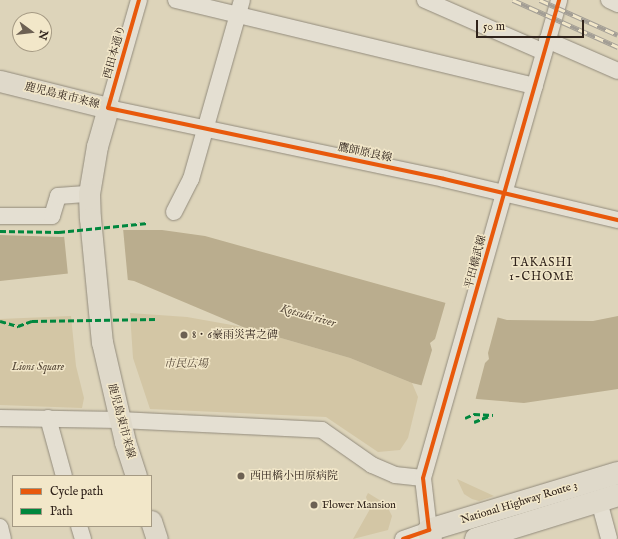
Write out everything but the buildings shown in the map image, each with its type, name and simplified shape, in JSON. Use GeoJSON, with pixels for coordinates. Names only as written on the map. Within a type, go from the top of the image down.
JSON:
{"type":"FeatureCollection","features":[{"type":"Feature","properties":{"kind":"highway","name":"National Highway Route 3"},"geometry":{"type":"LineString","coordinates":[[430,535],[618,473]]}},
{"type":"Feature","properties":{"kind":"highway","name":"National Highway Route 3"},"geometry":{"type":"LineString","coordinates":[[476,539],[609,498]]}},
{"type":"Feature","properties":{"kind":"main road","name":"鹿児島東市来線"},"geometry":{"type":"LineString","coordinates":[[0,81],[108,108],[97,146],[89,194],[90,218],[102,342],[120,420],[136,475]]}},
{"type":"Feature","properties":{"kind":"main road"},"geometry":{"type":"LineString","coordinates":[[152,524],[157,539]]}},
{"type":"Feature","properties":{"kind":"street","name":"西田本通り"},"geometry":{"type":"LineString","coordinates":[[108,108],[139,0]]}},
{"type":"Feature","properties":{"kind":"street"},"geometry":{"type":"LineString","coordinates":[[176,0],[240,8],[535,86]]}},
{"type":"Feature","properties":{"kind":"street"},"geometry":{"type":"LineString","coordinates":[[425,0],[546,46],[618,71]]}},
{"type":"Feature","properties":{"kind":"street","name":"平田橋武線"},"geometry":{"type":"LineString","coordinates":[[430,535],[423,478],[559,0]]}},
{"type":"Feature","properties":{"kind":"street"},"geometry":{"type":"LineString","coordinates":[[609,0],[618,4]]}},
{"type":"Feature","properties":{"kind":"street"},"geometry":{"type":"LineString","coordinates":[[174,212],[191,179],[207,129],[240,8]]}},
{"type":"Feature","properties":{"kind":"street","name":"鷹師原良線"},"geometry":{"type":"LineString","coordinates":[[108,108],[504,193],[618,220]]}},
{"type":"Feature","properties":{"kind":"street"},"geometry":{"type":"LineString","coordinates":[[0,216],[52,216],[58,196],[89,194]]}},
{"type":"Feature","properties":{"kind":"street"},"geometry":{"type":"LineString","coordinates":[[0,418],[120,420],[322,430],[372,465],[395,475],[423,478]]}},
{"type":"Feature","properties":{"kind":"street"},"geometry":{"type":"LineString","coordinates":[[48,418],[64,475]]}},
{"type":"Feature","properties":{"kind":"street"},"geometry":{"type":"LineString","coordinates":[[609,498],[609,539]]}},
{"type":"Feature","properties":{"kind":"street"},"geometry":{"type":"LineString","coordinates":[[0,527],[3,539]]}},
{"type":"Feature","properties":{"kind":"street"},"geometry":{"type":"LineString","coordinates":[[79,527],[83,539]]}},
{"type":"Feature","properties":{"kind":"street"},"geometry":{"type":"LineString","coordinates":[[403,539],[430,535]]}},
{"type":"Feature","properties":{"kind":"green space","name":"市民広場"},"geometry":{"type":"Polygon","coordinates":[[[130,313],[187,317],[243,327],[350,358],[412,383],[418,397],[408,438],[400,450],[378,452],[326,417],[150,409],[133,358],[130,313]]]}},
{"type":"Feature","properties":{"kind":"green space","name":"Lions Square"},"geometry":{"type":"Polygon","coordinates":[[[71,316],[76,366],[84,398],[82,408],[0,405],[0,319],[71,316]]]}},
{"type":"Feature","properties":{"kind":"green space"},"geometry":{"type":"Polygon","coordinates":[[[457,479],[494,496],[479,501],[472,499],[464,494],[457,479]]]}},
{"type":"Feature","properties":{"kind":"green space"},"geometry":{"type":"Polygon","coordinates":[[[368,493],[386,504],[392,516],[388,530],[353,539],[370,509],[366,497],[368,493]]]}},
{"type":"Feature","properties":{"kind":"water","name":"Kotsuki river"},"geometry":{"type":"Polygon","coordinates":[[[119,230],[162,230],[205,236],[507,320],[593,321],[618,316],[618,389],[524,403],[477,399],[412,383],[350,358],[243,327],[134,281],[82,272],[0,281],[0,235],[62,237],[119,230]]]}},
{"type":"Feature","properties":{"kind":"pier"},"geometry":{"type":"Polygon","coordinates":[[[123,228],[128,282],[82,274],[68,275],[64,235],[123,228]]]}},
{"type":"Feature","properties":{"kind":"pier"},"geometry":{"type":"Polygon","coordinates":[[[446,301],[498,316],[488,353],[489,359],[485,363],[475,401],[421,387],[432,350],[430,343],[435,339],[446,301]]]}},
{"type":"Feature","properties":{"kind":"railway"},"geometry":{"type":"LineString","coordinates":[[513,0],[618,47]]}},
{"type":"Feature","properties":{"kind":"railway"},"geometry":{"type":"LineString","coordinates":[[540,0],[618,35]]}},
{"type":"Feature","properties":{"kind":"marked path"},"geometry":{"type":"LineString","coordinates":[[0,231],[59,232],[148,223]]}},
{"type":"Feature","properties":{"kind":"marked path"},"geometry":{"type":"LineString","coordinates":[[0,321],[18,326],[32,321],[156,319]]}},
{"type":"Feature","properties":{"kind":"marked path"},"geometry":{"type":"LineString","coordinates":[[465,418],[474,414],[493,415]]}},
{"type":"Feature","properties":{"kind":"marked path"},"geometry":{"type":"LineString","coordinates":[[474,422],[489,416]]}},
{"type":"Feature","properties":{"kind":"cycle path"},"geometry":{"type":"LineString","coordinates":[[139,0],[108,108],[444,179],[618,220]]}},
{"type":"Feature","properties":{"kind":"cycle path"},"geometry":{"type":"LineString","coordinates":[[403,539],[429,530],[423,478],[559,0]]}},
{"type":"Feature","properties":{"kind":"place","name":"8・6豪雨災害之碑"},"geometry":{"type":"Point","coordinates":[184,335]}},
{"type":"Feature","properties":{"kind":"place","name":"西田橋小田原病院"},"geometry":{"type":"Point","coordinates":[241,476]}},
{"type":"Feature","properties":{"kind":"place","name":"Flower Mansion"},"geometry":{"type":"Point","coordinates":[314,505]}},
{"type":"Feature","properties":{"kind":"district","name":"TAKASHI 1-CHOME"},"geometry":{"type":"Point","coordinates":[542,270]}}]}
